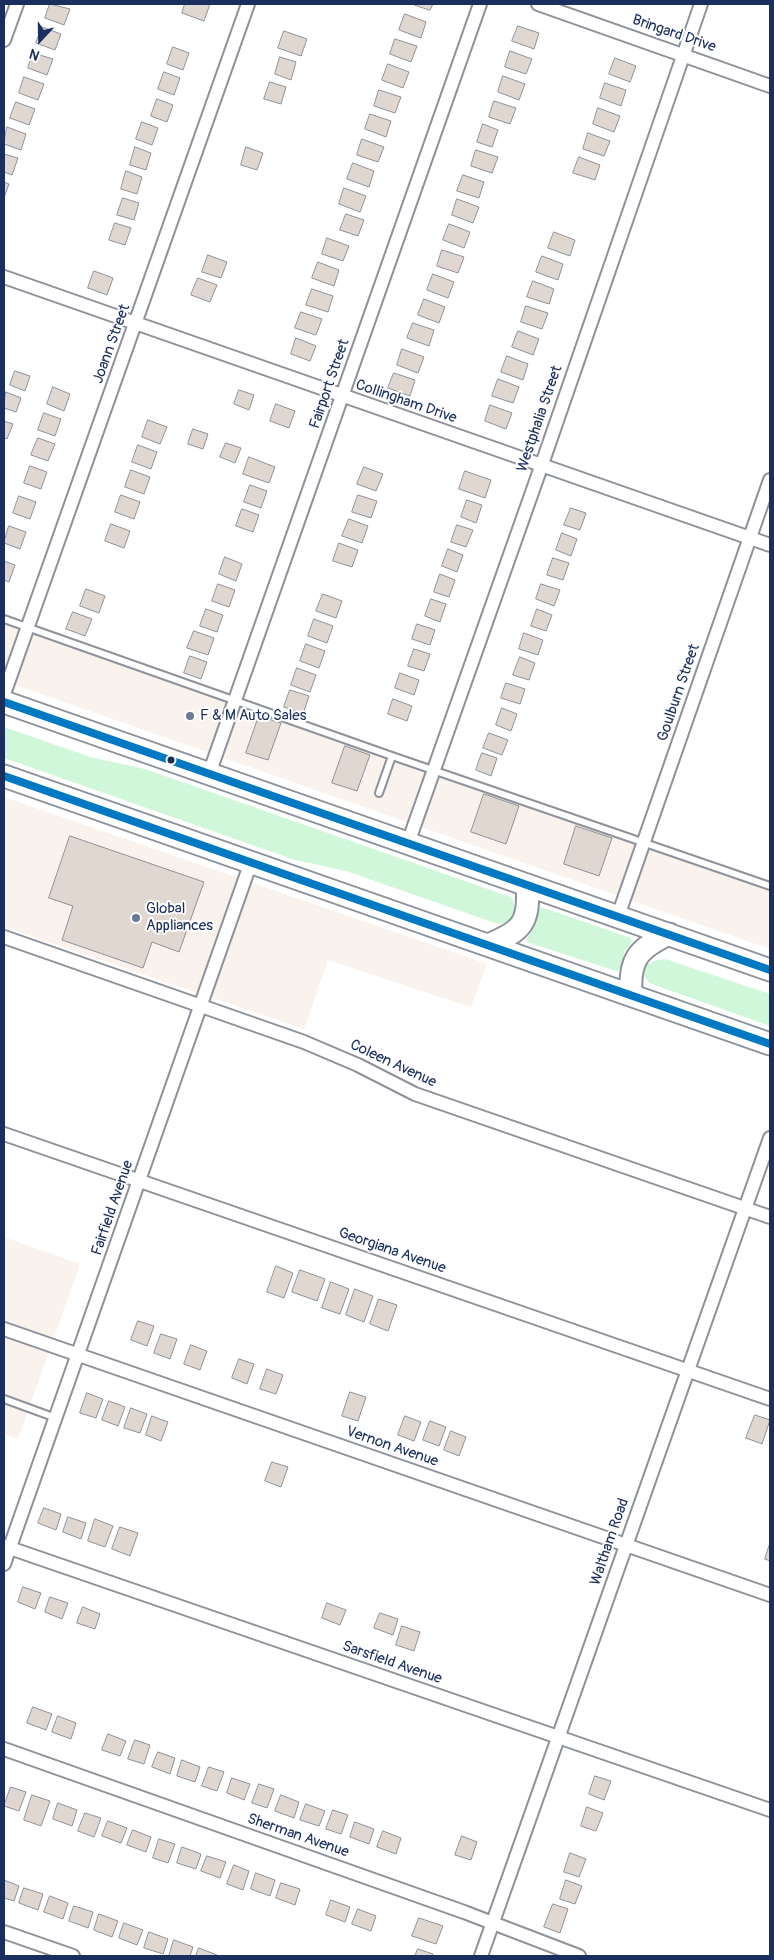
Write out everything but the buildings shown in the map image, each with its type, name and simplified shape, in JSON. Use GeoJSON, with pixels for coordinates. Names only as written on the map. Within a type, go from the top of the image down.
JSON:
{"type":"FeatureCollection","features":[{"type":"Feature","properties":{"kind":"highway"},"geometry":{"type":"LineString","coordinates":[[4,702],[770,970]]}},
{"type":"Feature","properties":{"kind":"highway"},"geometry":{"type":"LineString","coordinates":[[4,776],[770,1044]]}},
{"type":"Feature","properties":{"kind":"highway"},"geometry":{"type":"LineString","coordinates":[[488,944],[510,936],[523,924],[528,907],[528,885]]}},
{"type":"Feature","properties":{"kind":"highway"},"geometry":{"type":"LineString","coordinates":[[631,995],[631,972],[637,955],[651,942],[669,934]]}},
{"type":"Feature","properties":{"kind":"street"},"geometry":{"type":"LineString","coordinates":[[4,40],[16,4]]}},
{"type":"Feature","properties":{"kind":"street","name":"Joann Street"},"geometry":{"type":"LineString","coordinates":[[4,694],[248,4]]}},
{"type":"Feature","properties":{"kind":"street","name":"Fairport Street"},"geometry":{"type":"LineString","coordinates":[[209,774],[480,4]]}},
{"type":"Feature","properties":{"kind":"street","name":"Bringard Drive"},"geometry":{"type":"LineString","coordinates":[[538,4],[770,86]]}},
{"type":"Feature","properties":{"kind":"street","name":"Westphalia Street"},"geometry":{"type":"LineString","coordinates":[[408,843],[701,4]]}},
{"type":"Feature","properties":{"kind":"street","name":"Collingham Drive"},"geometry":{"type":"LineString","coordinates":[[4,278],[770,545]]}},
{"type":"Feature","properties":{"kind":"street","name":"Goulburn Street"},"geometry":{"type":"LineString","coordinates":[[618,916],[770,480]]}},
{"type":"Feature","properties":{"kind":"street","name":"Fairfield Avenue"},"geometry":{"type":"LineString","coordinates":[[4,1564],[7,1547],[78,1356],[250,862]]}},
{"type":"Feature","properties":{"kind":"street","name":"Coleen Avenue"},"geometry":{"type":"LineString","coordinates":[[4,937],[311,1045],[415,1094],[770,1217]]}},
{"type":"Feature","properties":{"kind":"street","name":"Georgiana Avenue"},"geometry":{"type":"LineString","coordinates":[[4,1134],[770,1399]]}},
{"type":"Feature","properties":{"kind":"street","name":"Waltham Road"},"geometry":{"type":"LineString","coordinates":[[480,1956],[770,1138]]}},
{"type":"Feature","properties":{"kind":"street","name":"Vernon Avenue"},"geometry":{"type":"LineString","coordinates":[[4,1329],[770,1595]]}},
{"type":"Feature","properties":{"kind":"street","name":"Sarsfield Avenue"},"geometry":{"type":"LineString","coordinates":[[7,1547],[770,1810]]}},
{"type":"Feature","properties":{"kind":"street","name":"Sherman Avenue"},"geometry":{"type":"LineString","coordinates":[[4,1749],[492,1923],[579,1956]]}},
{"type":"Feature","properties":{"kind":"street"},"geometry":{"type":"LineString","coordinates":[[4,1932],[73,1956]]}},
{"type":"Feature","properties":{"kind":"lane"},"geometry":{"type":"LineString","coordinates":[[4,619],[392,756],[770,886]]}},
{"type":"Feature","properties":{"kind":"lane"},"geometry":{"type":"LineString","coordinates":[[378,793],[392,756]]}},
{"type":"Feature","properties":{"kind":"lane"},"geometry":{"type":"LineString","coordinates":[[4,1399],[56,1418]]}},
{"type":"Feature","properties":{"kind":"shaded area"},"geometry":{"type":"Polygon","coordinates":[[[4,617],[770,881],[770,949],[4,681],[4,617]]]}},
{"type":"Feature","properties":{"kind":"shaded area"},"geometry":{"type":"Polygon","coordinates":[[[4,797],[487,964],[471,1007],[328,960],[304,1029],[4,927],[4,797]]]}},
{"type":"Feature","properties":{"kind":"shaded area"},"geometry":{"type":"Polygon","coordinates":[[[4,1237],[80,1264],[18,1439],[4,1434],[4,1237]]]}},
{"type":"Feature","properties":{"kind":"green space"},"geometry":{"type":"Polygon","coordinates":[[[4,727],[90,757],[145,769],[505,895],[512,898],[516,910],[512,920],[501,924],[495,923],[346,871],[295,860],[4,758],[4,727]]]}},
{"type":"Feature","properties":{"kind":"green space"},"geometry":{"type":"Polygon","coordinates":[[[541,907],[631,938],[632,942],[625,950],[619,972],[527,942],[541,907]]]}},
{"type":"Feature","properties":{"kind":"green space"},"geometry":{"type":"Polygon","coordinates":[[[665,959],[770,994],[770,1026],[649,983],[644,975],[646,965],[665,959]]]}},
{"type":"Feature","properties":{"kind":"transit line"},"geometry":{"type":"LineString","coordinates":[[4,702],[770,970]]}},
{"type":"Feature","properties":{"kind":"transit line"},"geometry":{"type":"LineString","coordinates":[[4,776],[770,1044]]}},
{"type":"Feature","properties":{"kind":"place","name":"F & M Auto Sales"},"geometry":{"type":"Point","coordinates":[190,716]}},
{"type":"Feature","properties":{"kind":"place","name":"Global Appliances"},"geometry":{"type":"Point","coordinates":[136,918]}}]}
